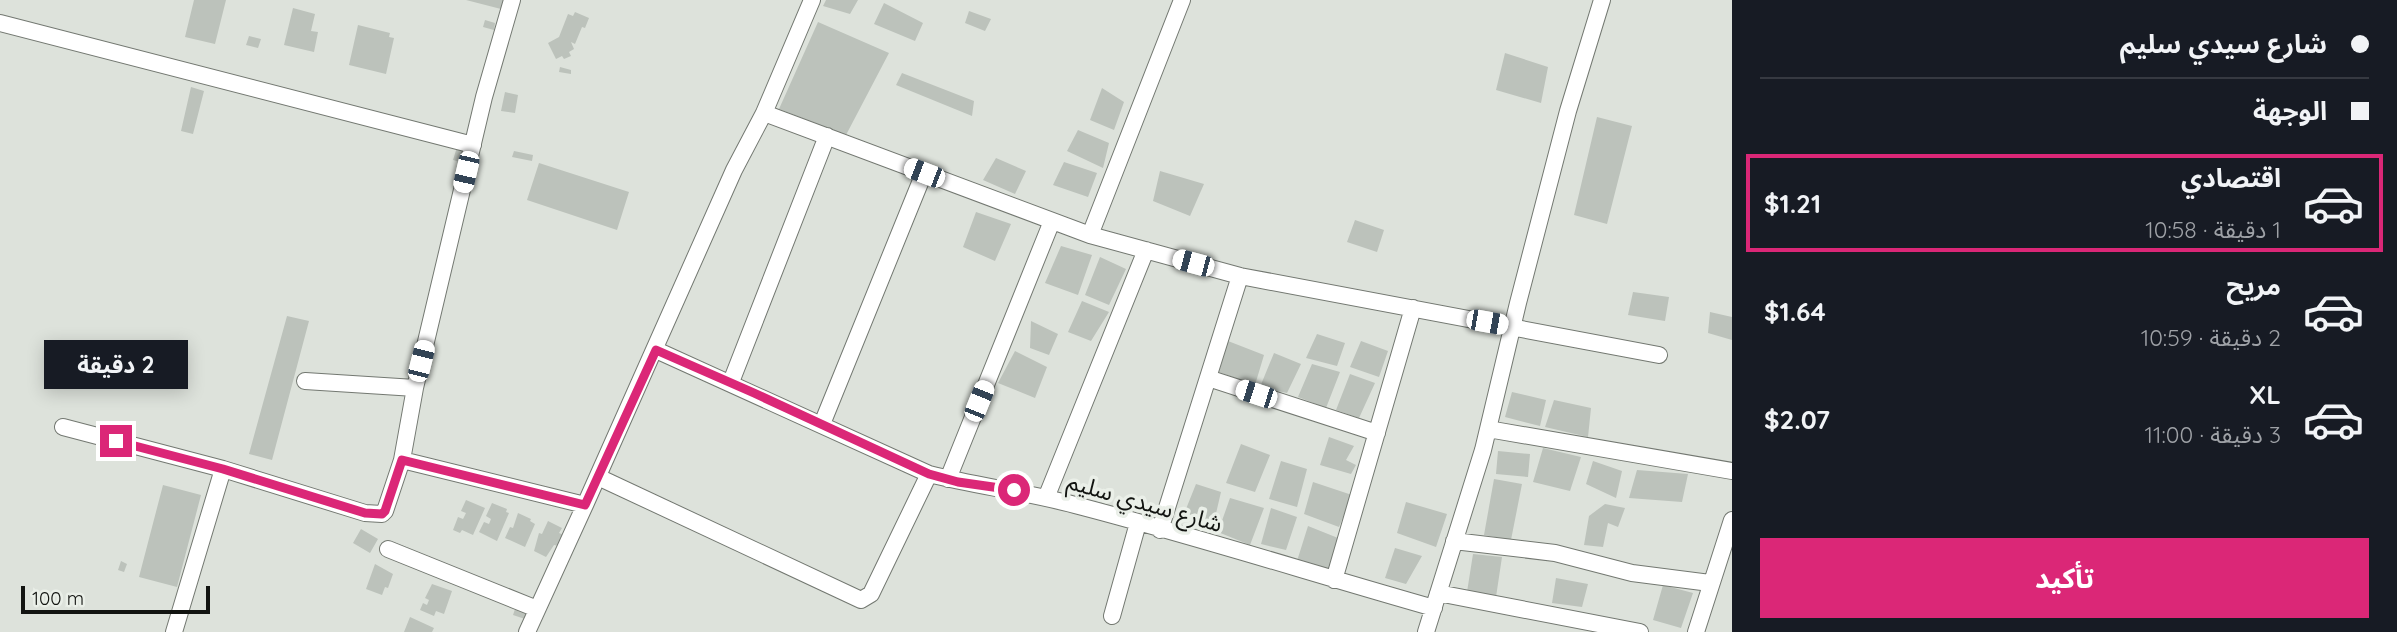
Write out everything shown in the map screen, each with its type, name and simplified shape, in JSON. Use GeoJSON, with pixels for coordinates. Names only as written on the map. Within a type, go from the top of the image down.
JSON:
{"type":"FeatureCollection","features":[{"type":"Feature","properties":{"kind":"street"},"geometry":{"type":"LineString","coordinates":[[63,427],[223,469],[365,513],[377,514],[385,511],[402,460],[415,388],[484,97],[512,0]]}},
{"type":"Feature","properties":{"kind":"street"},"geometry":{"type":"LineString","coordinates":[[1090,235],[1182,0]]}},
{"type":"Feature","properties":{"kind":"street"},"geometry":{"type":"LineString","coordinates":[[1426,632],[1488,429],[1568,111],[1602,0]]}},
{"type":"Feature","properties":{"kind":"street"},"geometry":{"type":"LineString","coordinates":[[527,632],[656,350],[734,170],[764,113],[807,1]]}},
{"type":"Feature","properties":{"kind":"street"},"geometry":{"type":"LineString","coordinates":[[0,23],[473,145]]}},
{"type":"Feature","properties":{"kind":"street"},"geometry":{"type":"LineString","coordinates":[[764,113],[1090,235],[1240,276],[1659,355]]}},
{"type":"Feature","properties":{"kind":"street"},"geometry":{"type":"LineString","coordinates":[[731,382],[827,136]]}},
{"type":"Feature","properties":{"kind":"street"},"geometry":{"type":"LineString","coordinates":[[822,424],[924,173]]}},
{"type":"Feature","properties":{"kind":"street"},"geometry":{"type":"LineString","coordinates":[[948,479],[1052,220]]}},
{"type":"Feature","properties":{"kind":"street"},"geometry":{"type":"LineString","coordinates":[[1046,498],[1146,250]]}},
{"type":"Feature","properties":{"kind":"street"},"geometry":{"type":"LineString","coordinates":[[1160,530],[1240,276]]}},
{"type":"Feature","properties":{"kind":"street"},"geometry":{"type":"LineString","coordinates":[[1334,580],[1413,308]]}},
{"type":"Feature","properties":{"kind":"street","name":"شارع سيدي سليم"},"geometry":{"type":"LineString","coordinates":[[656,350],[929,474],[1046,498],[1334,580],[1436,601],[1640,632]]}},
{"type":"Feature","properties":{"kind":"street"},"geometry":{"type":"LineString","coordinates":[[1208,378],[1377,433]]}},
{"type":"Feature","properties":{"kind":"street"},"geometry":{"type":"LineString","coordinates":[[305,381],[415,388]]}},
{"type":"Feature","properties":{"kind":"street"},"geometry":{"type":"LineString","coordinates":[[1488,429],[1732,471]]}},
{"type":"Feature","properties":{"kind":"street"},"geometry":{"type":"LineString","coordinates":[[402,460],[585,505]]}},
{"type":"Feature","properties":{"kind":"street"},"geometry":{"type":"LineString","coordinates":[[174,632],[223,469]]}},
{"type":"Feature","properties":{"kind":"street"},"geometry":{"type":"LineString","coordinates":[[598,477],[861,600],[871,594],[929,474]]}},
{"type":"Feature","properties":{"kind":"street"},"geometry":{"type":"LineString","coordinates":[[1696,632],[1732,520]]}},
{"type":"Feature","properties":{"kind":"street"},"geometry":{"type":"LineString","coordinates":[[1112,616],[1138,523]]}},
{"type":"Feature","properties":{"kind":"street"},"geometry":{"type":"LineString","coordinates":[[1454,541],[1555,553],[1632,573],[1710,583]]}},
{"type":"Feature","properties":{"kind":"street"},"geometry":{"type":"LineString","coordinates":[[388,549],[537,609]]}},
{"type":"Feature","properties":{"kind":"building"},"geometry":{"type":"Polygon","coordinates":[[[194,0],[226,0],[215,44],[185,37],[194,0]]]}},
{"type":"Feature","properties":{"kind":"building"},"geometry":{"type":"Polygon","coordinates":[[[466,0],[503,0],[501,9],[466,0]]]}},
{"type":"Feature","properties":{"kind":"building"},"geometry":{"type":"Polygon","coordinates":[[[826,0],[858,0],[850,14],[823,6],[826,0]]]}},
{"type":"Feature","properties":{"kind":"building"},"geometry":{"type":"Polygon","coordinates":[[[884,3],[923,23],[915,41],[874,24],[884,3]]]}},
{"type":"Feature","properties":{"kind":"building"},"geometry":{"type":"Polygon","coordinates":[[[293,8],[315,14],[311,31],[318,32],[314,52],[284,45],[293,8]]]}},
{"type":"Feature","properties":{"kind":"building"},"geometry":{"type":"Polygon","coordinates":[[[969,11],[991,19],[985,31],[965,23],[969,11]]]}},
{"type":"Feature","properties":{"kind":"building"},"geometry":{"type":"Polygon","coordinates":[[[575,12],[589,18],[585,28],[582,27],[575,44],[571,42],[574,49],[569,52],[571,56],[556,59],[548,43],[559,37],[568,14],[573,16],[575,12]]]}},
{"type":"Feature","properties":{"kind":"building"},"geometry":{"type":"Polygon","coordinates":[[[485,20],[495,23],[494,30],[483,27],[485,20]]]}},
{"type":"Feature","properties":{"kind":"building"},"geometry":{"type":"Polygon","coordinates":[[[818,22],[889,53],[846,135],[779,109],[818,22]]]}},
{"type":"Feature","properties":{"kind":"building"},"geometry":{"type":"Polygon","coordinates":[[[358,25],[390,33],[389,37],[394,38],[386,74],[349,65],[358,25]]]}},
{"type":"Feature","properties":{"kind":"building"},"geometry":{"type":"Polygon","coordinates":[[[249,36],[261,39],[258,48],[246,45],[249,36]]]}},
{"type":"Feature","properties":{"kind":"building"},"geometry":{"type":"Polygon","coordinates":[[[1505,53],[1548,67],[1541,103],[1496,90],[1505,53]]]}},
{"type":"Feature","properties":{"kind":"building"},"geometry":{"type":"Polygon","coordinates":[[[560,67],[571,70],[571,74],[559,72],[560,67]]]}},
{"type":"Feature","properties":{"kind":"building"},"geometry":{"type":"Polygon","coordinates":[[[902,73],[974,101],[972,116],[896,85],[902,73]]]}},
{"type":"Feature","properties":{"kind":"building"},"geometry":{"type":"Polygon","coordinates":[[[191,87],[204,91],[193,134],[181,131],[191,87]]]}},
{"type":"Feature","properties":{"kind":"building"},"geometry":{"type":"Polygon","coordinates":[[[1102,88],[1124,102],[1114,130],[1090,120],[1102,88]]]}},
{"type":"Feature","properties":{"kind":"building"},"geometry":{"type":"Polygon","coordinates":[[[505,92],[518,95],[515,113],[501,111],[505,92]]]}},
{"type":"Feature","properties":{"kind":"building"},"geometry":{"type":"Polygon","coordinates":[[[1597,117],[1632,126],[1607,224],[1574,215],[1597,117]]]}},
{"type":"Feature","properties":{"kind":"building"},"geometry":{"type":"Polygon","coordinates":[[[1078,130],[1109,143],[1103,168],[1067,151],[1078,130]]]}},
{"type":"Feature","properties":{"kind":"building"},"geometry":{"type":"Polygon","coordinates":[[[457,147],[464,150],[460,162],[453,160],[457,147]]]}},
{"type":"Feature","properties":{"kind":"building"},"geometry":{"type":"Polygon","coordinates":[[[514,151],[533,155],[532,161],[512,157],[514,151]]]}},
{"type":"Feature","properties":{"kind":"building"},"geometry":{"type":"Polygon","coordinates":[[[996,158],[1026,171],[1015,194],[983,180],[996,158]]]}},
{"type":"Feature","properties":{"kind":"building"},"geometry":{"type":"Polygon","coordinates":[[[1064,162],[1097,173],[1088,197],[1053,185],[1064,162]]]}},
{"type":"Feature","properties":{"kind":"building"},"geometry":{"type":"Polygon","coordinates":[[[539,163],[629,192],[617,230],[527,200],[539,163]]]}},
{"type":"Feature","properties":{"kind":"building"},"geometry":{"type":"Polygon","coordinates":[[[1160,171],[1204,184],[1190,216],[1153,201],[1160,171]]]}},
{"type":"Feature","properties":{"kind":"building"},"geometry":{"type":"Polygon","coordinates":[[[976,212],[1011,224],[995,261],[963,247],[976,212]]]}},
{"type":"Feature","properties":{"kind":"building"},"geometry":{"type":"Polygon","coordinates":[[[1355,220],[1384,230],[1377,252],[1347,242],[1355,220]]]}},
{"type":"Feature","properties":{"kind":"building"},"geometry":{"type":"Polygon","coordinates":[[[1061,246],[1092,255],[1078,295],[1045,283],[1061,246]]]}},
{"type":"Feature","properties":{"kind":"building"},"geometry":{"type":"Polygon","coordinates":[[[1100,257],[1126,269],[1109,305],[1085,295],[1100,257]]]}},
{"type":"Feature","properties":{"kind":"building"},"geometry":{"type":"Polygon","coordinates":[[[1633,292],[1669,297],[1665,321],[1628,315],[1633,292]]]}},
{"type":"Feature","properties":{"kind":"building"},"geometry":{"type":"Polygon","coordinates":[[[1082,301],[1109,312],[1091,341],[1068,332],[1082,301]]]}},
{"type":"Feature","properties":{"kind":"building"},"geometry":{"type":"Polygon","coordinates":[[[1710,312],[1732,317],[1732,340],[1708,333],[1710,312]]]}},
{"type":"Feature","properties":{"kind":"building"},"geometry":{"type":"Polygon","coordinates":[[[287,316],[309,321],[272,460],[249,454],[287,316]]]}},
{"type":"Feature","properties":{"kind":"building"},"geometry":{"type":"Polygon","coordinates":[[[1031,321],[1058,334],[1049,355],[1030,348],[1031,321]]]}},
{"type":"Feature","properties":{"kind":"building"},"geometry":{"type":"Polygon","coordinates":[[[1317,334],[1345,343],[1337,366],[1306,358],[1317,334]]]}},
{"type":"Feature","properties":{"kind":"building"},"geometry":{"type":"Polygon","coordinates":[[[1228,341],[1264,355],[1255,385],[1219,372],[1228,341]]]}},
{"type":"Feature","properties":{"kind":"building"},"geometry":{"type":"Polygon","coordinates":[[[1361,341],[1388,351],[1379,377],[1350,367],[1361,341]]]}},
{"type":"Feature","properties":{"kind":"building"},"geometry":{"type":"Polygon","coordinates":[[[1015,351],[1047,367],[1035,398],[998,383],[1015,351]]]}},
{"type":"Feature","properties":{"kind":"building"},"geometry":{"type":"Polygon","coordinates":[[[1274,353],[1301,364],[1287,393],[1260,387],[1274,353]]]}},
{"type":"Feature","properties":{"kind":"building"},"geometry":{"type":"Polygon","coordinates":[[[1312,364],[1340,372],[1326,408],[1298,397],[1312,364]]]}},
{"type":"Feature","properties":{"kind":"building"},"geometry":{"type":"Polygon","coordinates":[[[1350,374],[1375,383],[1359,418],[1336,410],[1350,374]]]}},
{"type":"Feature","properties":{"kind":"building"},"geometry":{"type":"Polygon","coordinates":[[[1512,392],[1546,400],[1540,426],[1505,417],[1512,392]]]}},
{"type":"Feature","properties":{"kind":"building"},"geometry":{"type":"Polygon","coordinates":[[[1554,400],[1591,408],[1588,437],[1545,427],[1554,400]]]}},
{"type":"Feature","properties":{"kind":"building"},"geometry":{"type":"Polygon","coordinates":[[[1329,437],[1354,446],[1346,460],[1356,465],[1351,474],[1320,465],[1329,437]]]}},
{"type":"Feature","properties":{"kind":"building"},"geometry":{"type":"Polygon","coordinates":[[[1241,444],[1270,455],[1255,492],[1226,483],[1241,444]]]}},
{"type":"Feature","properties":{"kind":"building"},"geometry":{"type":"Polygon","coordinates":[[[1543,448],[1581,457],[1570,491],[1533,482],[1543,448]]]}},
{"type":"Feature","properties":{"kind":"building"},"geometry":{"type":"Polygon","coordinates":[[[1498,451],[1530,454],[1528,477],[1496,474],[1498,451]]]}},
{"type":"Feature","properties":{"kind":"building"},"geometry":{"type":"Polygon","coordinates":[[[1281,461],[1307,469],[1297,507],[1269,499],[1281,461]]]}},
{"type":"Feature","properties":{"kind":"building"},"geometry":{"type":"Polygon","coordinates":[[[1593,461],[1622,471],[1616,498],[1586,484],[1593,461]]]}},
{"type":"Feature","properties":{"kind":"building"},"geometry":{"type":"Polygon","coordinates":[[[1637,470],[1688,474],[1682,502],[1629,498],[1637,470]]]}},
{"type":"Feature","properties":{"kind":"building"},"geometry":{"type":"Polygon","coordinates":[[[1494,479],[1522,484],[1511,540],[1484,535],[1494,479]]]}},
{"type":"Feature","properties":{"kind":"building"},"geometry":{"type":"Polygon","coordinates":[[[1313,482],[1352,495],[1339,527],[1304,514],[1313,482]]]}},
{"type":"Feature","properties":{"kind":"building"},"geometry":{"type":"Polygon","coordinates":[[[1196,484],[1221,492],[1214,522],[1184,514],[1196,484]]]}},
{"type":"Feature","properties":{"kind":"building"},"geometry":{"type":"Polygon","coordinates":[[[163,485],[201,495],[177,587],[139,577],[163,485]]]}},
{"type":"Feature","properties":{"kind":"building"},"geometry":{"type":"Polygon","coordinates":[[[1230,498],[1264,508],[1250,545],[1218,532],[1230,498]]]}},
{"type":"Feature","properties":{"kind":"building"},"geometry":{"type":"Polygon","coordinates":[[[466,500],[485,508],[473,535],[462,530],[460,533],[453,530],[458,517],[463,519],[466,513],[461,511],[466,500]]]}},
{"type":"Feature","properties":{"kind":"building"},"geometry":{"type":"Polygon","coordinates":[[[1406,502],[1447,514],[1436,547],[1397,533],[1406,502]]]}},
{"type":"Feature","properties":{"kind":"building"},"geometry":{"type":"Polygon","coordinates":[[[492,503],[507,509],[506,512],[509,513],[497,541],[479,532],[484,522],[489,524],[491,519],[486,516],[492,503]]]}},
{"type":"Feature","properties":{"kind":"building"},"geometry":{"type":"Polygon","coordinates":[[[1605,504],[1625,508],[1618,527],[1608,523],[1603,547],[1584,545],[1589,516],[1605,504]]]}},
{"type":"Feature","properties":{"kind":"building"},"geometry":{"type":"Polygon","coordinates":[[[1271,508],[1297,517],[1286,550],[1261,544],[1271,508]]]}},
{"type":"Feature","properties":{"kind":"building"},"geometry":{"type":"Polygon","coordinates":[[[518,513],[535,524],[525,547],[505,538],[510,527],[513,528],[518,513]]]}},
{"type":"Feature","properties":{"kind":"building"},"geometry":{"type":"Polygon","coordinates":[[[548,521],[562,528],[559,533],[564,535],[559,546],[554,545],[546,557],[534,551],[539,533],[542,534],[548,521]]]}},
{"type":"Feature","properties":{"kind":"building"},"geometry":{"type":"Polygon","coordinates":[[[1308,526],[1338,538],[1331,570],[1297,561],[1308,526]]]}},
{"type":"Feature","properties":{"kind":"building"},"geometry":{"type":"Polygon","coordinates":[[[361,529],[378,539],[370,553],[353,543],[361,529]]]}},
{"type":"Feature","properties":{"kind":"building"},"geometry":{"type":"Polygon","coordinates":[[[1395,548],[1422,556],[1406,584],[1385,578],[1395,548]]]}},
{"type":"Feature","properties":{"kind":"building"},"geometry":{"type":"Polygon","coordinates":[[[1473,554],[1502,557],[1496,597],[1467,592],[1473,554]]]}},
{"type":"Feature","properties":{"kind":"building"},"geometry":{"type":"Polygon","coordinates":[[[121,561],[127,564],[124,572],[118,570],[121,561]]]}},
{"type":"Feature","properties":{"kind":"building"},"geometry":{"type":"Polygon","coordinates":[[[375,564],[393,574],[382,595],[366,589],[375,564]]]}},
{"type":"Feature","properties":{"kind":"building"},"geometry":{"type":"Polygon","coordinates":[[[1556,578],[1588,584],[1582,607],[1552,603],[1556,578]]]}},
{"type":"Feature","properties":{"kind":"building"},"geometry":{"type":"Polygon","coordinates":[[[432,584],[452,591],[444,614],[436,611],[434,616],[420,610],[423,603],[427,605],[429,600],[425,598],[432,584]]]}},
{"type":"Feature","properties":{"kind":"building"},"geometry":{"type":"Polygon","coordinates":[[[1663,585],[1693,593],[1681,628],[1653,620],[1663,585]]]}},
{"type":"Feature","properties":{"kind":"building"},"geometry":{"type":"Polygon","coordinates":[[[515,609],[530,614],[528,620],[513,615],[515,609]]]}},
{"type":"Feature","properties":{"kind":"building"},"geometry":{"type":"Polygon","coordinates":[[[410,617],[434,628],[432,632],[404,632],[410,617]]]}},
{"type":"Feature","properties":{"kind":"route"},"geometry":{"type":"LineString","coordinates":[[116,441],[223,469],[365,513],[382,514],[385,511],[402,460],[585,505],[656,350],[929,474],[958,482],[1014,490]]}}]}
